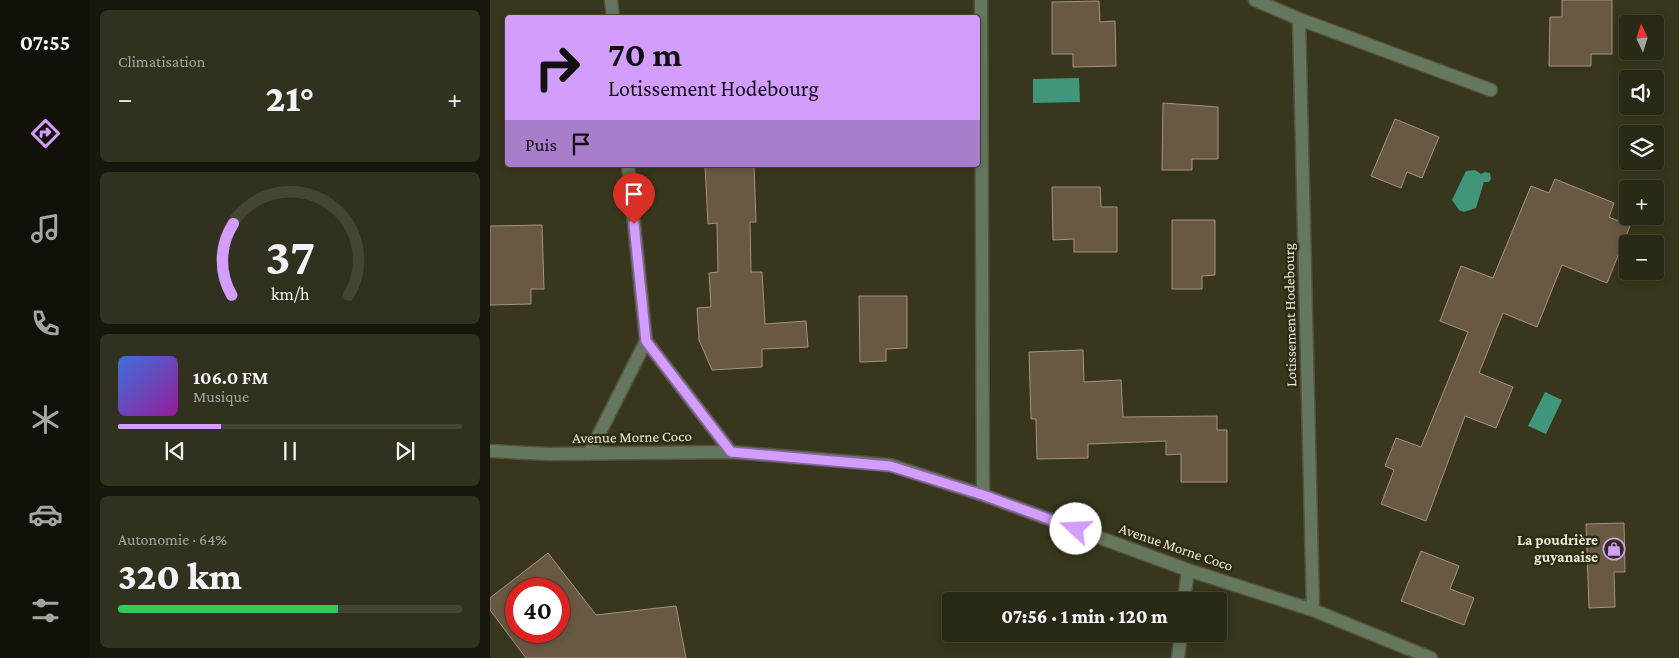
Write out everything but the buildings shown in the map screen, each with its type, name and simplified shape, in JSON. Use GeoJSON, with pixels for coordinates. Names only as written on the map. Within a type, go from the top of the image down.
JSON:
{"type":"FeatureCollection","features":[{"type":"Feature","properties":{"kind":"street"},"geometry":{"type":"LineString","coordinates":[[611,0],[613,15]]}},
{"type":"Feature","properties":{"kind":"street"},"geometry":{"type":"LineString","coordinates":[[981,0],[983,495]]}},
{"type":"Feature","properties":{"kind":"street"},"geometry":{"type":"LineString","coordinates":[[1255,0],[1299,19],[1491,90]]}},
{"type":"Feature","properties":{"kind":"street","name":"Lotissement Hodebourg"},"geometry":{"type":"LineString","coordinates":[[1299,19],[1313,610]]}},
{"type":"Feature","properties":{"kind":"street"},"geometry":{"type":"LineString","coordinates":[[628,167],[646,341],[731,452]]}},
{"type":"Feature","properties":{"kind":"street"},"geometry":{"type":"LineString","coordinates":[[589,454],[646,341]]}},
{"type":"Feature","properties":{"kind":"street","name":"Avenue Morne Coco"},"geometry":{"type":"LineString","coordinates":[[490,451],[549,454],[731,452],[890,466],[983,495],[1188,570],[1313,610],[1431,658]]}},
{"type":"Feature","properties":{"kind":"street"},"geometry":{"type":"LineString","coordinates":[[1185,592],[1188,570]]}},
{"type":"Feature","properties":{"kind":"street"},"geometry":{"type":"LineString","coordinates":[[1178,658],[1180,642]]}},
{"type":"Feature","properties":{"kind":"shaded area"},"geometry":{"type":"Polygon","coordinates":[[[1079,78],[1080,102],[1033,103],[1033,79],[1079,78]]]}},
{"type":"Feature","properties":{"kind":"shaded area"},"geometry":{"type":"Polygon","coordinates":[[[1475,170],[1481,174],[1485,172],[1490,173],[1491,179],[1489,182],[1484,182],[1476,208],[1464,212],[1459,210],[1452,200],[1466,171],[1475,170]]]}},
{"type":"Feature","properties":{"kind":"shaded area"},"geometry":{"type":"Polygon","coordinates":[[[1545,392],[1562,400],[1546,434],[1528,426],[1545,392]]]}},
{"type":"Feature","properties":{"kind":"place","name":"La poudrière guyanaise"},"geometry":{"type":"Point","coordinates":[1614,549]}},
{"type":"Feature","properties":{"kind":"route"},"geometry":{"type":"LineString","coordinates":[[634,224],[646,341],[731,452],[890,466],[983,495],[1076,529]]}}]}
